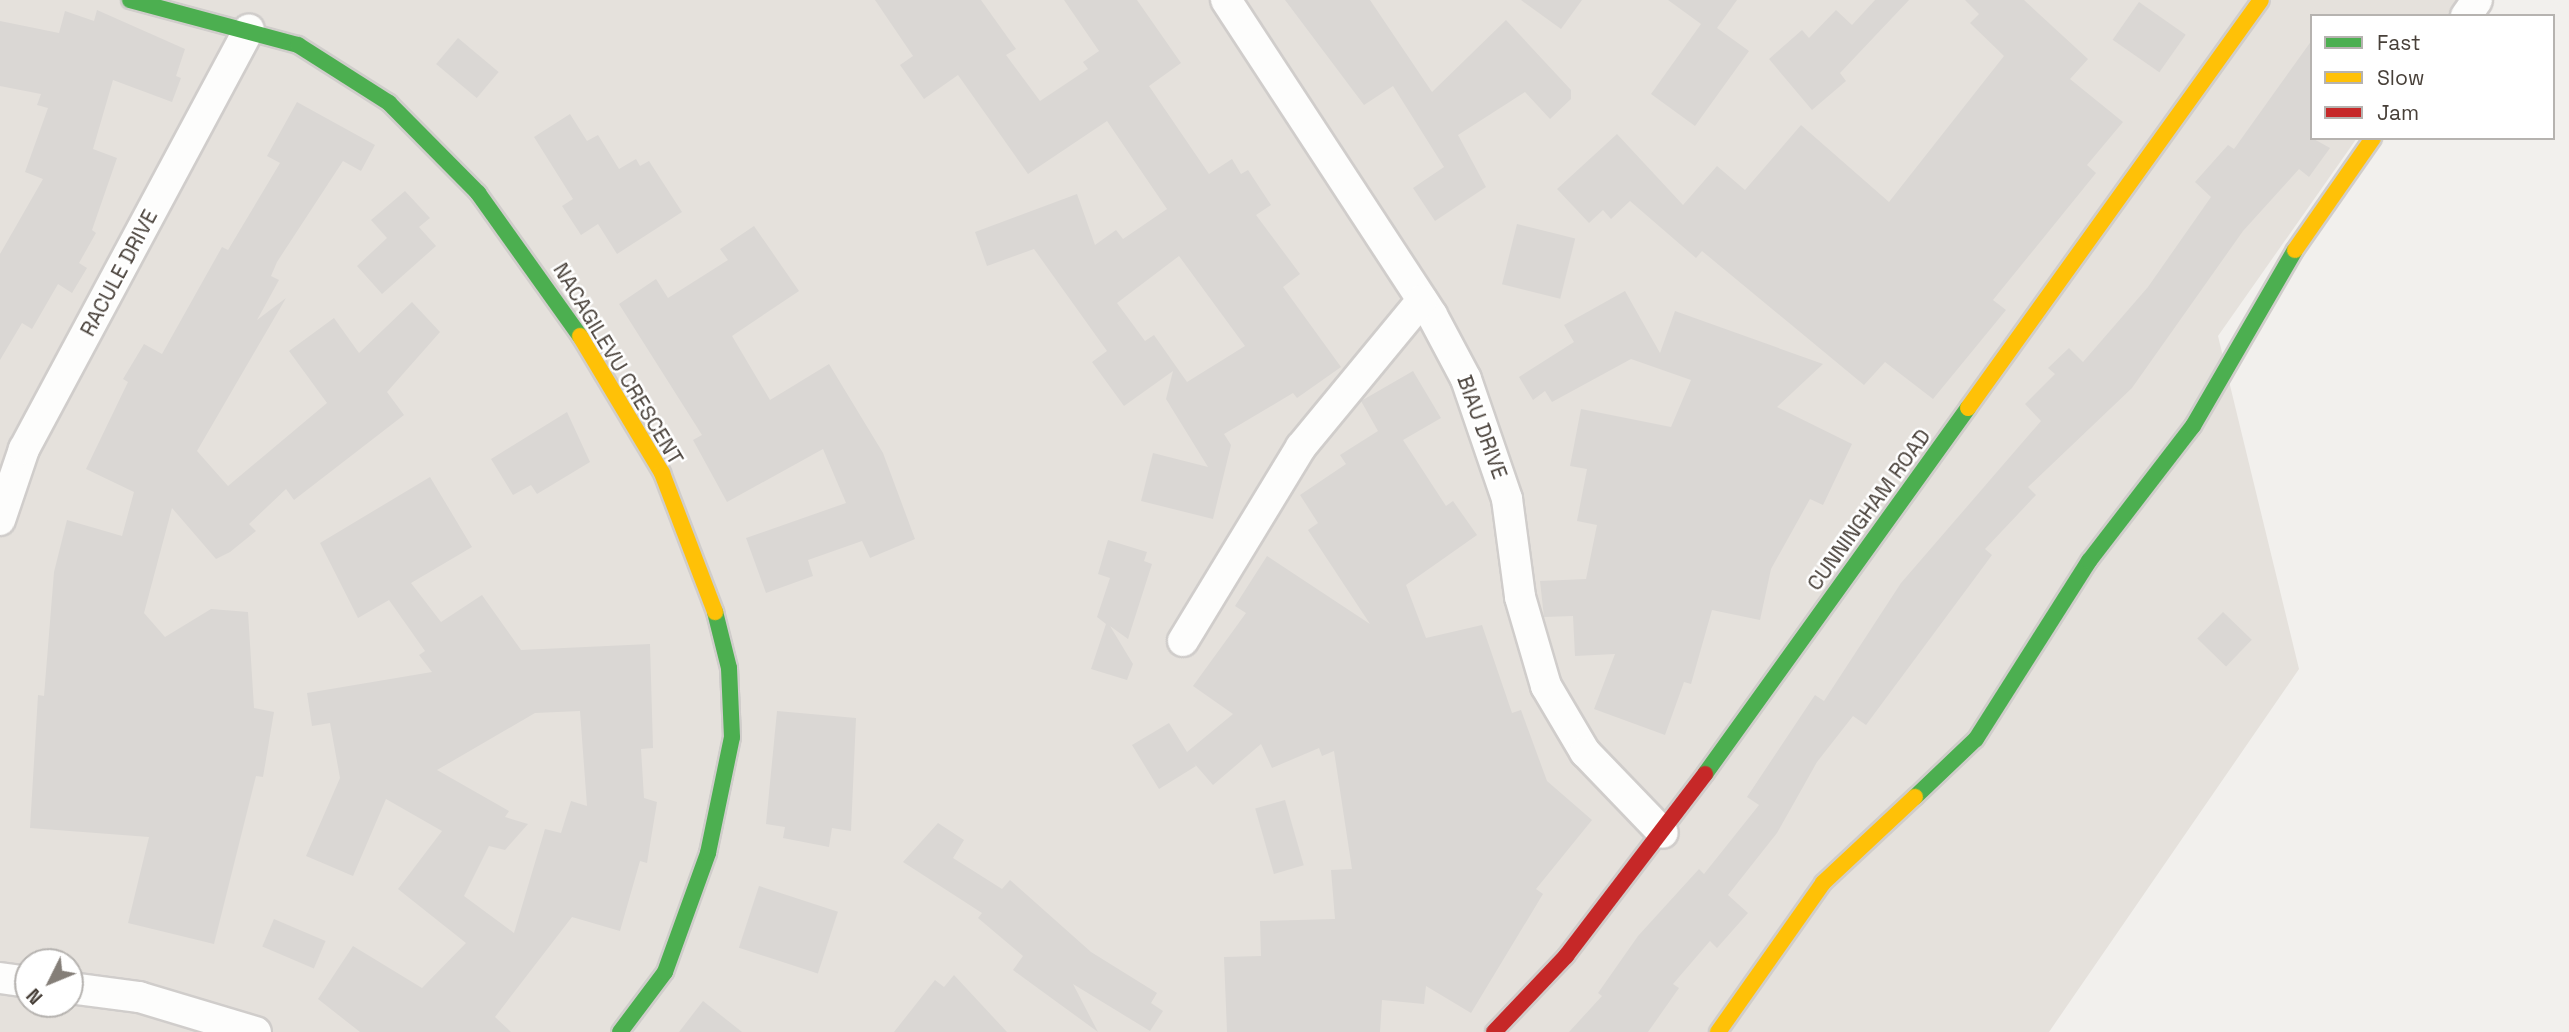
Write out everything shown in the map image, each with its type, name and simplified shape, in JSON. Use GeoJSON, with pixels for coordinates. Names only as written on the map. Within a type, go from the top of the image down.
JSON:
{"type":"FeatureCollection","features":[{"type":"Feature","properties":{"kind":"street","name":"NACAGILEVU CRESCENT"},"geometry":{"type":"LineString","coordinates":[[130,0],[298,45],[388,103],[478,193],[557,297],[662,473],[713,604],[729,668],[732,737],[708,853],[665,972],[620,1032]]}},
{"type":"Feature","properties":{"kind":"street","name":"BIAU DRIVE"},"geometry":{"type":"LineString","coordinates":[[1226,0],[1422,300],[1490,440],[1507,499],[1520,597],[1546,686],[1585,752],[1663,833]]}},
{"type":"Feature","properties":{"kind":"street","name":"CUNNINGHAM ROAD"},"geometry":{"type":"LineString","coordinates":[[1494,1032],[1566,956],[1663,833],[2261,0]]}},
{"type":"Feature","properties":{"kind":"street","name":"RACULE DRIVE"},"geometry":{"type":"LineString","coordinates":[[0,520],[24,449],[249,30]]}},
{"type":"Feature","properties":{"kind":"street"},"geometry":{"type":"LineString","coordinates":[[1718,1032],[1823,883],[1976,739],[2090,561],[2193,426],[2315,215],[2371,140]]}},
{"type":"Feature","properties":{"kind":"street"},"geometry":{"type":"LineString","coordinates":[[1183,641],[1301,447],[1422,300]]}},
{"type":"Feature","properties":{"kind":"street"},"geometry":{"type":"LineString","coordinates":[[84,990],[139,997],[256,1032]]}},
{"type":"Feature","properties":{"kind":"shaded area"},"geometry":{"type":"Polygon","coordinates":[[[0,0],[2460,0],[2450,14],[2310,14],[2310,140],[2356,140],[2218,336],[2299,669],[2049,1032],[0,1032],[0,0]]]}},
{"type":"Feature","properties":{"kind":"building"},"geometry":{"type":"Polygon","coordinates":[[[875,0],[981,0],[1016,49],[1006,55],[1040,101],[1088,69],[1083,62],[1099,51],[1064,0],[1137,0],[1181,63],[1149,86],[1209,174],[1232,159],[1241,174],[1248,170],[1271,205],[1256,215],[1300,274],[1283,287],[1341,367],[1297,398],[1293,393],[1224,434],[1231,445],[1213,519],[1141,501],[1153,453],[1208,467],[1166,399],[1173,371],[1124,406],[1092,362],[1107,351],[1034,249],[987,266],[975,232],[1077,194],[1095,245],[1116,230],[1123,239],[1167,209],[1107,121],[1028,174],[958,75],[924,99],[900,65],[913,56],[875,0]],[[1179,256],[1117,303],[1145,341],[1154,335],[1187,382],[1245,346],[1179,256]]]}},
{"type":"Feature","properties":{"kind":"building"},"geometry":{"type":"Polygon","coordinates":[[[1285,0],[1370,0],[1432,92],[1506,20],[1571,90],[1571,99],[1550,119],[1525,92],[1458,135],[1486,187],[1435,221],[1413,188],[1444,167],[1393,86],[1364,105],[1285,0]]]}},
{"type":"Feature","properties":{"kind":"building"},"geometry":{"type":"Polygon","coordinates":[[[1521,0],[1582,0],[1561,29],[1521,0]]]}},
{"type":"Feature","properties":{"kind":"building"},"geometry":{"type":"Polygon","coordinates":[[[1668,0],[1737,0],[1717,28],[1749,51],[1695,126],[1651,94],[1701,24],[1668,0]]]}},
{"type":"Feature","properties":{"kind":"building"},"geometry":{"type":"Polygon","coordinates":[[[1875,0],[1909,0],[1840,73],[1846,81],[1812,110],[1769,59],[1802,30],[1809,38],[1836,10],[1852,25],[1875,0]]]}},
{"type":"Feature","properties":{"kind":"building"},"geometry":{"type":"Polygon","coordinates":[[[1965,0],[2024,0],[2088,59],[2070,79],[2123,122],[2087,165],[2096,173],[1993,300],[2006,310],[1933,399],[1885,362],[1864,385],[1702,251],[1696,258],[1630,201],[1611,219],[1603,210],[1589,223],[1557,189],[1617,134],[1683,205],[1717,166],[1745,190],[1801,125],[1889,202],[2004,56],[1970,23],[1979,14],[1965,0]]]}},
{"type":"Feature","properties":{"kind":"building"},"geometry":{"type":"Polygon","coordinates":[[[2139,2],[2186,35],[2159,72],[2113,40],[2139,2]]]}},
{"type":"Feature","properties":{"kind":"building"},"geometry":{"type":"Polygon","coordinates":[[[97,10],[185,49],[176,76],[181,78],[172,102],[113,80],[93,149],[117,158],[92,230],[96,233],[79,263],[87,268],[72,293],[58,284],[32,329],[22,323],[0,360],[0,254],[43,179],[25,172],[48,108],[37,105],[41,94],[0,86],[0,21],[59,33],[65,11],[94,21],[97,10]]]}},
{"type":"Feature","properties":{"kind":"building"},"geometry":{"type":"Polygon","coordinates":[[[458,38],[499,72],[477,98],[436,64],[458,38]]]}},
{"type":"Feature","properties":{"kind":"building"},"geometry":{"type":"Polygon","coordinates":[[[2310,43],[2310,140],[2330,148],[2309,177],[2299,169],[2243,231],[2132,388],[2028,487],[2036,495],[1985,549],[1992,555],[1866,725],[1853,716],[1817,762],[1777,833],[1728,895],[1748,913],[1717,948],[1710,941],[1673,984],[1679,988],[1648,1032],[1569,1032],[1602,996],[1598,993],[1638,936],[1699,869],[1704,874],[1759,805],[1747,797],[1815,695],[1824,701],[1901,583],[2041,421],[2025,404],[2055,374],[2048,368],[2069,348],[2083,362],[2148,287],[2211,197],[2195,182],[2228,145],[2234,149],[2310,43]]]}},
{"type":"Feature","properties":{"kind":"building"},"geometry":{"type":"Polygon","coordinates":[[[297,102],[375,145],[361,171],[343,161],[277,262],[271,276],[279,280],[257,320],[286,298],[197,451],[228,486],[327,403],[289,351],[334,318],[359,353],[412,302],[440,332],[387,392],[404,415],[294,500],[286,489],[249,524],[256,531],[230,552],[216,559],[172,508],[144,613],[165,637],[211,609],[248,612],[254,708],[274,712],[263,777],[256,776],[214,944],[128,923],[149,837],[30,828],[38,695],[44,696],[54,572],[67,520],[122,536],[134,492],[86,469],[128,382],[123,379],[144,344],[162,354],[222,247],[228,250],[280,163],[267,156],[297,102]]]}},
{"type":"Feature","properties":{"kind":"building"},"geometry":{"type":"Polygon","coordinates":[[[570,114],[587,141],[598,135],[619,169],[636,159],[640,166],[649,161],[682,212],[617,254],[598,224],[581,235],[562,206],[573,199],[534,137],[570,114]]]}},
{"type":"Feature","properties":{"kind":"building"},"geometry":{"type":"Polygon","coordinates":[[[405,191],[430,218],[419,227],[436,246],[382,294],[357,266],[387,238],[371,220],[405,191]]]}},
{"type":"Feature","properties":{"kind":"building"},"geometry":{"type":"Polygon","coordinates":[[[1517,224],[1575,239],[1560,299],[1502,284],[1517,224]]]}},
{"type":"Feature","properties":{"kind":"building"},"geometry":{"type":"Polygon","coordinates":[[[754,226],[799,291],[732,336],[770,400],[829,364],[883,453],[915,539],[870,558],[862,541],[808,560],[813,576],[766,593],[746,538],[846,503],[823,449],[727,502],[693,440],[702,435],[619,304],[656,279],[668,298],[728,260],[720,249],[754,226]]]}},
{"type":"Feature","properties":{"kind":"building"},"geometry":{"type":"Polygon","coordinates":[[[1625,291],[1660,353],[1675,311],[1823,364],[1777,407],[1852,444],[1823,505],[1810,499],[1771,569],[1760,620],[1712,610],[1691,684],[1684,682],[1665,735],[1594,709],[1615,654],[1575,656],[1573,616],[1544,617],[1540,581],[1586,579],[1597,525],[1577,521],[1587,469],[1570,466],[1581,409],[1671,427],[1691,380],[1631,359],[1552,402],[1545,391],[1533,400],[1519,377],[1574,342],[1564,325],[1625,291]]]}},
{"type":"Feature","properties":{"kind":"building"},"geometry":{"type":"Polygon","coordinates":[[[1413,371],[1441,418],[1403,440],[1446,506],[1453,501],[1477,535],[1406,585],[1426,638],[1482,625],[1512,713],[1521,710],[1547,781],[1592,820],[1536,889],[1543,894],[1471,1013],[1426,986],[1424,1004],[1382,1000],[1380,1032],[1227,1032],[1224,957],[1261,956],[1260,921],[1335,919],[1331,870],[1352,869],[1334,751],[1322,756],[1319,748],[1272,768],[1261,744],[1213,785],[1193,762],[1196,766],[1159,789],[1132,745],[1169,723],[1187,752],[1233,714],[1193,686],[1246,613],[1235,606],[1267,556],[1370,624],[1308,530],[1318,523],[1300,495],[1346,464],[1340,455],[1378,431],[1361,401],[1413,371]]]}},
{"type":"Feature","properties":{"kind":"building"},"geometry":{"type":"Polygon","coordinates":[[[567,412],[590,462],[537,494],[531,485],[513,495],[491,459],[567,412]]]}},
{"type":"Feature","properties":{"kind":"building"},"geometry":{"type":"Polygon","coordinates":[[[430,477],[472,547],[411,583],[441,622],[482,595],[521,650],[650,644],[653,748],[641,749],[644,798],[657,802],[647,863],[640,861],[620,931],[572,917],[495,1017],[511,1032],[360,1032],[318,999],[353,946],[422,988],[466,943],[398,889],[442,831],[386,799],[353,876],[306,856],[340,778],[330,723],[312,726],[307,693],[432,672],[419,655],[425,651],[389,600],[358,618],[320,543],[430,477]],[[580,711],[535,713],[437,770],[509,811],[505,817],[528,824],[505,850],[489,846],[464,896],[514,933],[545,829],[561,833],[571,801],[587,806],[580,711]]]}},
{"type":"Feature","properties":{"kind":"building"},"geometry":{"type":"Polygon","coordinates":[[[1108,540],[1147,552],[1144,561],[1152,564],[1128,639],[1110,626],[1133,664],[1127,680],[1091,669],[1106,624],[1097,617],[1110,578],[1098,574],[1108,540]]]}},
{"type":"Feature","properties":{"kind":"building"},"geometry":{"type":"Polygon","coordinates":[[[2223,612],[2252,640],[2226,666],[2197,639],[2223,612]]]}},
{"type":"Feature","properties":{"kind":"building"},"geometry":{"type":"Polygon","coordinates":[[[777,711],[856,718],[851,831],[832,828],[829,847],[783,838],[785,827],[766,824],[777,711]]]}},
{"type":"Feature","properties":{"kind":"building"},"geometry":{"type":"Polygon","coordinates":[[[1285,800],[1304,865],[1274,874],[1255,809],[1285,800]]]}},
{"type":"Feature","properties":{"kind":"building"},"geometry":{"type":"Polygon","coordinates":[[[938,823],[964,840],[953,858],[1002,889],[1010,880],[1091,952],[1157,993],[1151,1003],[1163,1011],[1150,1031],[1073,984],[1098,1032],[1013,970],[1023,956],[978,918],[982,913],[903,862],[938,823]]]}},
{"type":"Feature","properties":{"kind":"building"},"geometry":{"type":"Polygon","coordinates":[[[759,886],[838,912],[818,973],[739,948],[759,886]]]}},
{"type":"Feature","properties":{"kind":"building"},"geometry":{"type":"Polygon","coordinates":[[[274,919],[326,941],[314,968],[262,947],[274,919]]]}},
{"type":"Feature","properties":{"kind":"building"},"geometry":{"type":"Polygon","coordinates":[[[954,975],[1007,1032],[894,1032],[935,980],[944,987],[954,975]]]}},
{"type":"Feature","properties":{"kind":"building"},"geometry":{"type":"Polygon","coordinates":[[[703,1001],[742,1032],[679,1032],[703,1001]]]}},
{"type":"Feature","properties":{"kind":"traffic: fast"},"geometry":{"type":"LineString","coordinates":[[130,0],[298,45],[389,103],[478,193],[580,336]]}},
{"type":"Feature","properties":{"kind":"traffic: fast"},"geometry":{"type":"LineString","coordinates":[[1915,797],[1976,739],[2089,561],[2193,426],[2295,250]]}},
{"type":"Feature","properties":{"kind":"traffic: fast"},"geometry":{"type":"LineString","coordinates":[[1705,774],[1968,408]]}},
{"type":"Feature","properties":{"kind":"traffic: fast"},"geometry":{"type":"LineString","coordinates":[[620,1032],[665,972],[708,853],[732,737],[729,668],[715,612]]}},
{"type":"Feature","properties":{"kind":"traffic: slow"},"geometry":{"type":"LineString","coordinates":[[1968,408],[2261,0]]}},
{"type":"Feature","properties":{"kind":"traffic: slow"},"geometry":{"type":"LineString","coordinates":[[2295,250],[2372,140]]}},
{"type":"Feature","properties":{"kind":"traffic: slow"},"geometry":{"type":"LineString","coordinates":[[580,336],[662,473],[715,612]]}},
{"type":"Feature","properties":{"kind":"traffic: slow"},"geometry":{"type":"LineString","coordinates":[[1718,1032],[1823,883],[1915,797]]}},
{"type":"Feature","properties":{"kind":"traffic: jam"},"geometry":{"type":"LineString","coordinates":[[1494,1032],[1566,956],[1705,774]]}}]}
